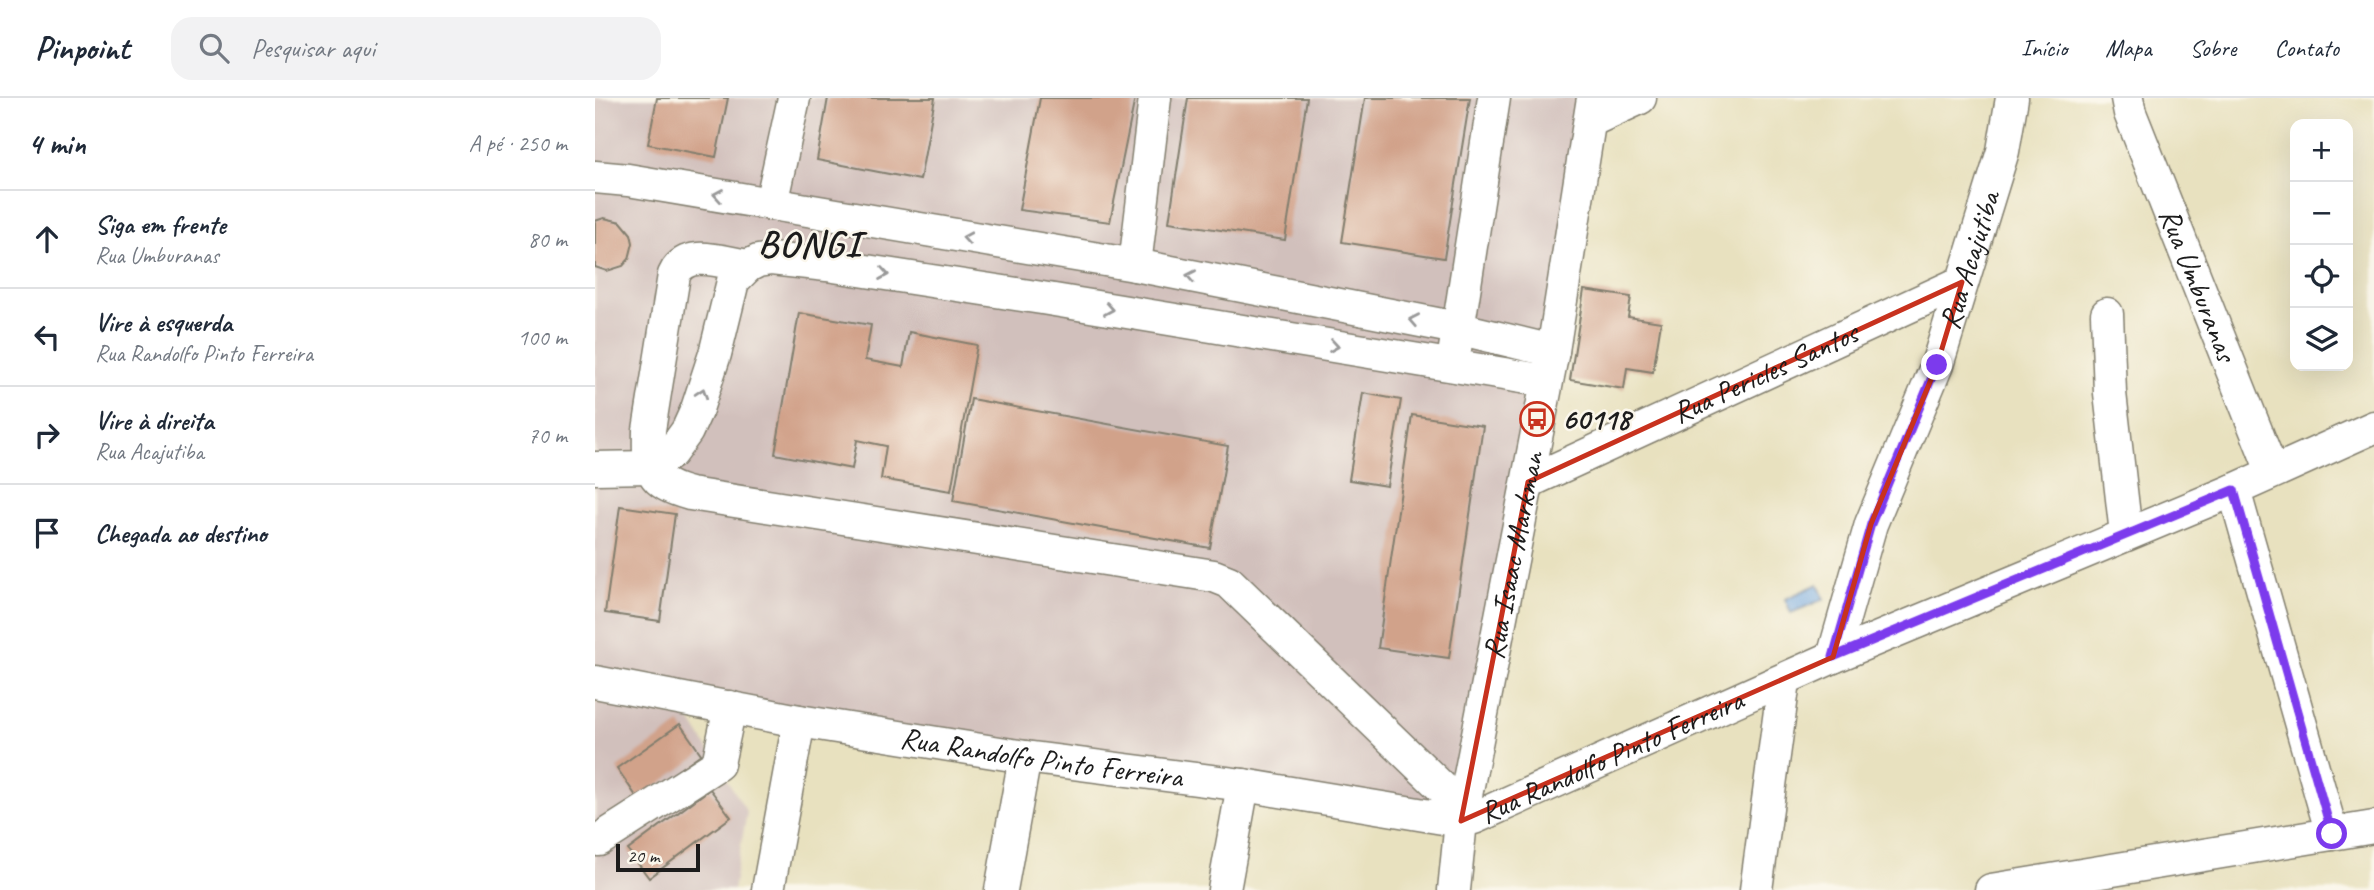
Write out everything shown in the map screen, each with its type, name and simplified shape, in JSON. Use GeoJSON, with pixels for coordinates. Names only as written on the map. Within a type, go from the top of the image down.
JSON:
{"type":"FeatureCollection","features":[{"type":"Feature","properties":{"kind":"street"},"geometry":{"type":"LineString","coordinates":[[771,204],[794,98]]}},
{"type":"Feature","properties":{"kind":"street"},"geometry":{"type":"LineString","coordinates":[[1135,265],[1155,98]]}},
{"type":"Feature","properties":{"kind":"street"},"geometry":{"type":"LineString","coordinates":[[1453,365],[1494,98]]}},
{"type":"Feature","properties":{"kind":"street"},"geometry":{"type":"LineString","coordinates":[[1591,109],[1640,98]]}},
{"type":"Feature","properties":{"kind":"street","name":"Rua Acajutiba"},"geometry":{"type":"LineString","coordinates":[[1833,657],[1871,524],[1937,365],[2003,151],[2012,98]]}},
{"type":"Feature","properties":{"kind":"street","name":"Rua Umburanas"},"geometry":{"type":"LineString","coordinates":[[2127,98],[2130,113],[2272,471]]}},
{"type":"Feature","properties":{"kind":"street","name":"Rua Isaac Markman"},"geometry":{"type":"LineString","coordinates":[[1454,890],[1463,815],[1550,366],[1591,109]]}},
{"type":"Feature","properties":{"kind":"street"},"geometry":{"type":"LineString","coordinates":[[595,177],[628,180],[1135,265],[1457,328],[1550,366]]}},
{"type":"Feature","properties":{"kind":"street"},"geometry":{"type":"LineString","coordinates":[[1042,298],[1046,252]]}},
{"type":"Feature","properties":{"kind":"street"},"geometry":{"type":"LineString","coordinates":[[748,266],[697,258],[684,261],[674,275],[649,430],[650,467],[670,488],[690,494],[1201,574],[1230,582],[1463,815]]}},
{"type":"Feature","properties":{"kind":"street"},"geometry":{"type":"LineString","coordinates":[[595,468],[650,467],[671,453],[693,420],[715,354],[733,281],[748,266],[771,259],[1042,298],[1453,365],[1550,366]]}},
{"type":"Feature","properties":{"kind":"street","name":"Rua Pericles Santos"},"geometry":{"type":"LineString","coordinates":[[1528,482],[1962,282]]}},
{"type":"Feature","properties":{"kind":"street"},"geometry":{"type":"LineString","coordinates":[[2107,314],[2110,393],[2126,534]]}},
{"type":"Feature","properties":{"kind":"street","name":"Rua Randolfo Pinto Ferreira"},"geometry":{"type":"LineString","coordinates":[[595,681],[799,720],[1025,757],[1474,818],[1833,657],[2234,490],[2374,427]]}},
{"type":"Feature","properties":{"kind":"street"},"geometry":{"type":"LineString","coordinates":[[2234,490],[2332,834]]}},
{"type":"Feature","properties":{"kind":"street"},"geometry":{"type":"LineString","coordinates":[[1756,890],[1784,681]]}},
{"type":"Feature","properties":{"kind":"street"},"geometry":{"type":"LineString","coordinates":[[596,848],[718,764],[730,707]]}},
{"type":"Feature","properties":{"kind":"street"},"geometry":{"type":"LineString","coordinates":[[768,890],[799,720]]}},
{"type":"Feature","properties":{"kind":"street"},"geometry":{"type":"LineString","coordinates":[[1001,890],[1025,757]]}},
{"type":"Feature","properties":{"kind":"street"},"geometry":{"type":"LineString","coordinates":[[1224,890],[1243,785]]}},
{"type":"Feature","properties":{"kind":"street"},"geometry":{"type":"LineString","coordinates":[[1991,890],[2059,884],[2374,827]]}},
{"type":"Feature","properties":{"kind":"highlighted area"},"geometry":{"type":"Polygon","coordinates":[[[1962,282],[1937,365],[1871,524],[1833,657],[1461,821],[1528,482],[1962,282]]]}},
{"type":"Feature","properties":{"kind":"shaded area"},"geometry":{"type":"Polygon","coordinates":[[[595,98],[1593,98],[1460,828],[595,678],[595,98]]]}},
{"type":"Feature","properties":{"kind":"shaded area"},"geometry":{"type":"Polygon","coordinates":[[[595,702],[688,716],[747,812],[733,890],[595,890],[595,702]]]}},
{"type":"Feature","properties":{"kind":"water"},"geometry":{"type":"Polygon","coordinates":[[[1818,584],[1824,599],[1791,613],[1785,599],[1818,584]]]}},
{"type":"Feature","properties":{"kind":"building"},"geometry":{"type":"Polygon","coordinates":[[[657,98],[728,98],[716,157],[648,144],[657,98]]]}},
{"type":"Feature","properties":{"kind":"building"},"geometry":{"type":"Polygon","coordinates":[[[828,98],[935,98],[920,180],[817,160],[828,98]]]}},
{"type":"Feature","properties":{"kind":"building"},"geometry":{"type":"Polygon","coordinates":[[[1040,98],[1135,98],[1110,222],[1019,210],[1040,98]]]}},
{"type":"Feature","properties":{"kind":"building"},"geometry":{"type":"Polygon","coordinates":[[[1188,98],[1307,98],[1285,240],[1169,222],[1188,98]]]}},
{"type":"Feature","properties":{"kind":"building"},"geometry":{"type":"Polygon","coordinates":[[[1365,98],[1470,98],[1444,258],[1342,242],[1365,98]]]}},
{"type":"Feature","properties":{"kind":"building"},"geometry":{"type":"Polygon","coordinates":[[[604,218],[621,222],[631,234],[633,243],[629,259],[623,266],[607,271],[595,267],[595,221],[604,218]]]}},
{"type":"Feature","properties":{"kind":"building"},"geometry":{"type":"Polygon","coordinates":[[[1584,290],[1631,297],[1628,317],[1661,322],[1653,372],[1627,368],[1624,389],[1570,380],[1584,290]]]}},
{"type":"Feature","properties":{"kind":"building"},"geometry":{"type":"Polygon","coordinates":[[[799,313],[871,325],[865,360],[903,367],[909,332],[977,345],[951,491],[881,479],[886,446],[857,440],[852,469],[775,454],[799,313]]]}},
{"type":"Feature","properties":{"kind":"building"},"geometry":{"type":"Polygon","coordinates":[[[1363,393],[1401,400],[1387,486],[1349,480],[1363,393]]]}},
{"type":"Feature","properties":{"kind":"building"},"geometry":{"type":"Polygon","coordinates":[[[971,399],[1228,446],[1210,548],[953,501],[971,399]]]}},
{"type":"Feature","properties":{"kind":"building"},"geometry":{"type":"Polygon","coordinates":[[[1412,415],[1483,426],[1449,658],[1378,648],[1412,415]]]}},
{"type":"Feature","properties":{"kind":"building"},"geometry":{"type":"Polygon","coordinates":[[[620,506],[675,514],[660,621],[605,613],[620,506]]]}},
{"type":"Feature","properties":{"kind":"building"},"geometry":{"type":"Polygon","coordinates":[[[680,724],[701,754],[638,799],[617,768],[680,724]]]}},
{"type":"Feature","properties":{"kind":"building"},"geometry":{"type":"Polygon","coordinates":[[[710,789],[731,817],[649,878],[628,850],[710,789]]]}},
{"type":"Feature","properties":{"kind":"place","name":"60118"},"geometry":{"type":"Point","coordinates":[1537,419]}},
{"type":"Feature","properties":{"kind":"district","name":"BONGI"},"geometry":{"type":"Point","coordinates":[810,243]}},
{"type":"Feature","properties":{"kind":"route"},"geometry":{"type":"LineString","coordinates":[[1937,365],[1871,524],[1833,657],[2234,490],[2332,834]]}}]}
